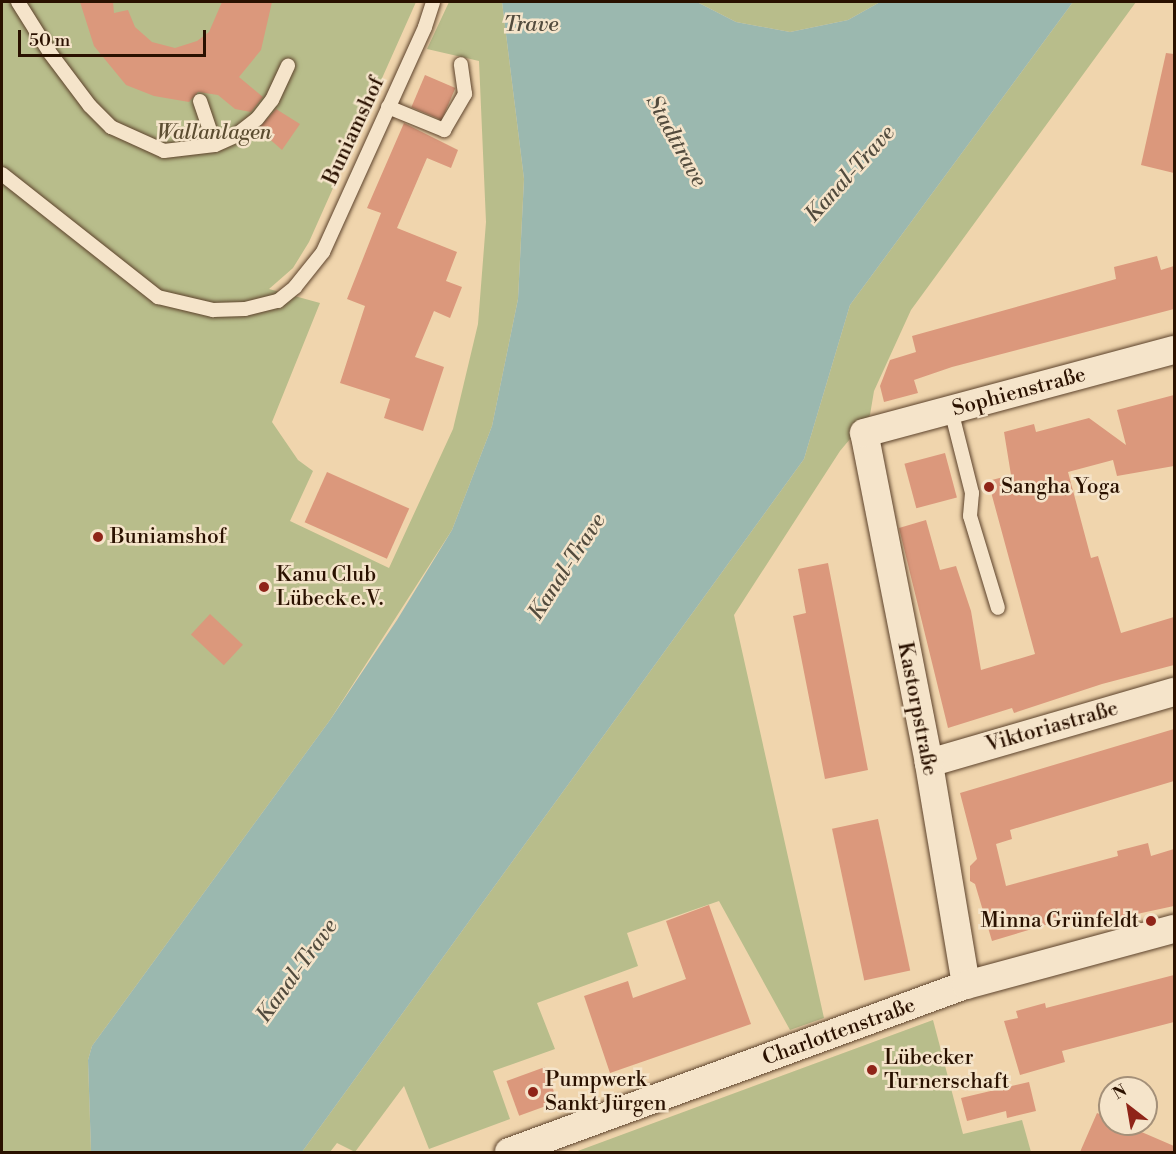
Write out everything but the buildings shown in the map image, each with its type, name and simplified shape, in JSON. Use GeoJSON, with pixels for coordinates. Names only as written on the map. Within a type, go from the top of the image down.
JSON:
{"type":"FeatureCollection","features":[{"type":"Feature","properties":{"kind":"street","name":"Sophienstraße"},"geometry":{"type":"LineString","coordinates":[[864,433],[1174,350]]}},
{"type":"Feature","properties":{"kind":"street","name":"Kastorpstraße"},"geometry":{"type":"LineString","coordinates":[[864,433],[929,763],[966,985]]}},
{"type":"Feature","properties":{"kind":"street","name":"Viktoriastraße"},"geometry":{"type":"LineString","coordinates":[[929,763],[1174,692]]}},
{"type":"Feature","properties":{"kind":"street","name":"Charlottenstraße"},"geometry":{"type":"LineString","coordinates":[[508,1152],[966,985],[1174,929]]}},
{"type":"Feature","properties":{"kind":"lane"},"geometry":{"type":"LineString","coordinates":[[18,2],[71,83],[111,127],[164,151],[215,145],[236,136],[257,119],[272,100],[288,66]]}},
{"type":"Feature","properties":{"kind":"lane","name":"Buniamshof"},"geometry":{"type":"LineString","coordinates":[[2,174],[158,297],[213,309],[245,309],[278,302],[295,287],[322,252],[433,2]]}},
{"type":"Feature","properties":{"kind":"lane"},"geometry":{"type":"LineString","coordinates":[[388,106],[444,130],[465,94],[461,64]]}},
{"type":"Feature","properties":{"kind":"lane"},"geometry":{"type":"LineString","coordinates":[[201,101],[215,145]]}},
{"type":"Feature","properties":{"kind":"lane"},"geometry":{"type":"LineString","coordinates":[[951,410],[972,493],[970,516],[998,608]]}},
{"type":"Feature","properties":{"kind":"green space","name":"Wallanlagen"},"geometry":{"type":"Polygon","coordinates":[[[2,2],[416,2],[309,242],[293,268],[269,289],[320,303],[272,422],[298,460],[313,471],[290,521],[389,568],[453,429],[478,324],[486,222],[479,61],[427,49],[449,2],[502,2],[524,179],[518,299],[492,426],[452,530],[330,720],[92,1046],[88,1060],[91,1152],[2,1152],[2,2]]]}},
{"type":"Feature","properties":{"kind":"green space"},"geometry":{"type":"Polygon","coordinates":[[[697,2],[880,2],[848,20],[790,32],[736,22],[697,2]]]}},
{"type":"Feature","properties":{"kind":"green space"},"geometry":{"type":"Polygon","coordinates":[[[1073,2],[1136,2],[911,310],[874,391],[870,415],[840,451],[734,615],[824,1018],[790,1030],[719,901],[627,933],[638,966],[537,1003],[555,1049],[493,1071],[510,1119],[429,1149],[404,1086],[355,1152],[337,1143],[330,1152],[302,1152],[804,459],[850,305],[1073,2]]]}},
{"type":"Feature","properties":{"kind":"green space","name":"Lübecker Turnerschaft"},"geometry":{"type":"Polygon","coordinates":[[[933,1020],[963,1134],[1022,1120],[1031,1152],[575,1152],[933,1020]]]}},
{"type":"Feature","properties":{"kind":"water"},"geometry":{"type":"Polygon","coordinates":[[[502,2],[697,2],[736,22],[790,32],[848,20],[880,2],[1073,2],[850,305],[804,459],[302,1152],[91,1152],[88,1060],[92,1046],[330,720],[397,620],[452,530],[492,426],[518,299],[524,179],[502,2]]]}},
{"type":"Feature","properties":{"kind":"place","name":"Sangha Yoga"},"geometry":{"type":"Point","coordinates":[989,487]}},
{"type":"Feature","properties":{"kind":"place","name":"Buniamshof"},"geometry":{"type":"Point","coordinates":[98,537]}},
{"type":"Feature","properties":{"kind":"place","name":"Kanu Club Lübeck e.V."},"geometry":{"type":"Point","coordinates":[264,587]}},
{"type":"Feature","properties":{"kind":"place","name":"Minna Grünfeldt"},"geometry":{"type":"Point","coordinates":[1151,921]}},
{"type":"Feature","properties":{"kind":"place","name":"Lübecker Turnerschaft"},"geometry":{"type":"Point","coordinates":[872,1070]}},
{"type":"Feature","properties":{"kind":"place","name":"Pumpwerk Sankt Jürgen"},"geometry":{"type":"Point","coordinates":[533,1092]}},
{"type":"Feature","properties":{"kind":"water label","name":"Trave"},"geometry":{"type":"Point","coordinates":[531,25]}},
{"type":"Feature","properties":{"kind":"water label","name":"Stadttrave"},"geometry":{"type":"Point","coordinates":[676,141]}},
{"type":"Feature","properties":{"kind":"water label","name":"Kanal-Trave"},"geometry":{"type":"Point","coordinates":[850,174]}},
{"type":"Feature","properties":{"kind":"water label","name":"Kanal-Trave"},"geometry":{"type":"Point","coordinates":[567,567]}},
{"type":"Feature","properties":{"kind":"water label","name":"Kanal-Trave"},"geometry":{"type":"Point","coordinates":[297,971]}}]}
